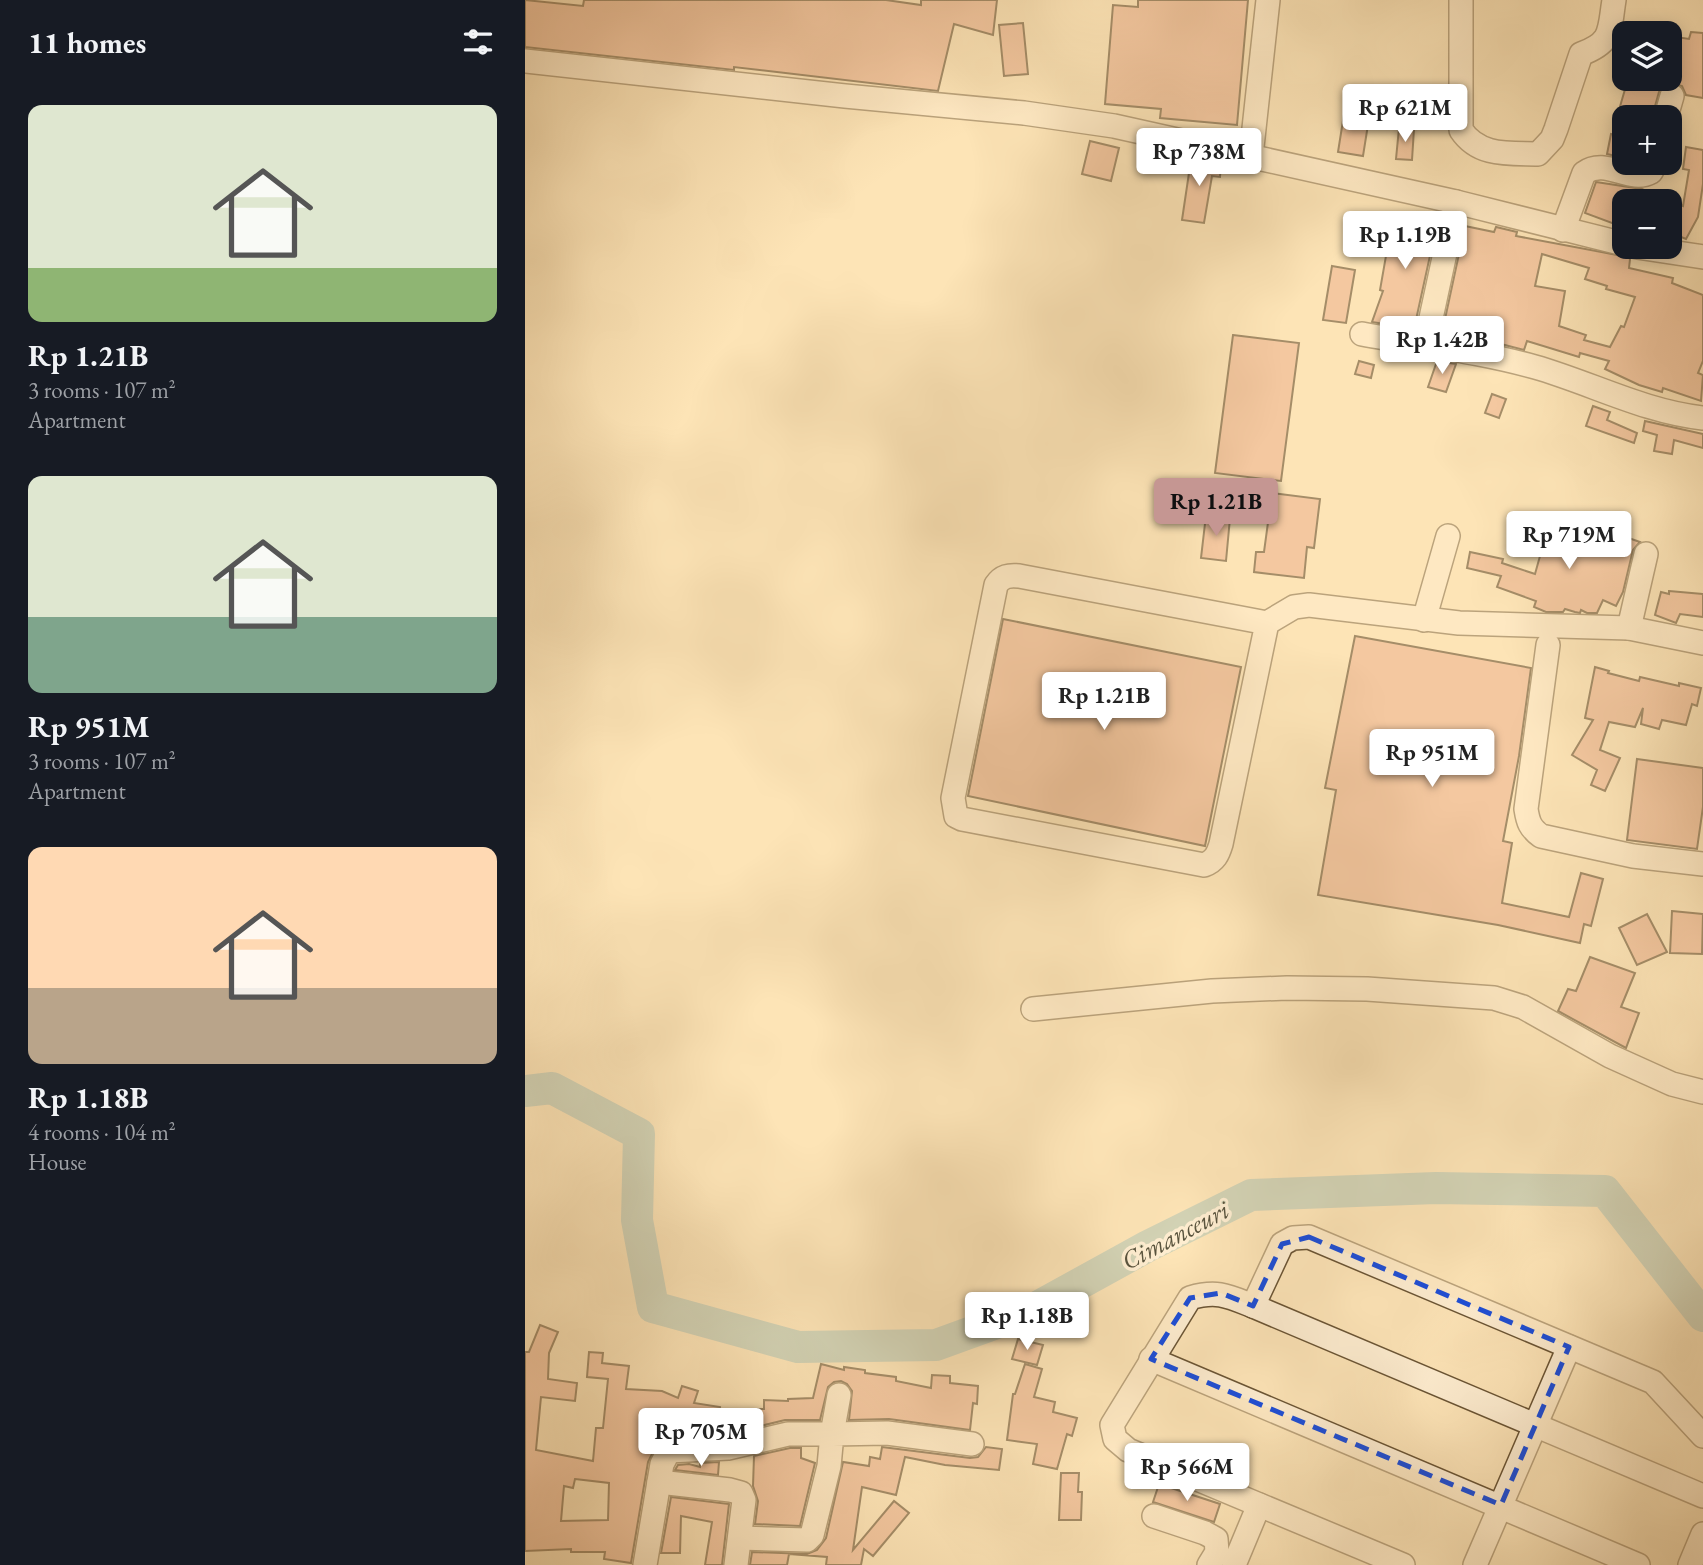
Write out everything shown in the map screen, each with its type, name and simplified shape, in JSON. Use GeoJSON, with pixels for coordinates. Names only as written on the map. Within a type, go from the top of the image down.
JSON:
{"type":"FeatureCollection","features":[{"type":"Feature","properties":{"kind":"street"},"geometry":{"type":"LineString","coordinates":[[1251,156],[1268,0]]}},
{"type":"Feature","properties":{"kind":"street"},"geometry":{"type":"LineString","coordinates":[[1461,0],[1461,130],[1468,140],[1487,152],[1538,154],[1552,139],[1581,54],[1602,44],[1608,34],[1614,0]]}},
{"type":"Feature","properties":{"kind":"street"},"geometry":{"type":"LineString","coordinates":[[525,61],[1024,113],[1114,126],[1456,202],[1612,241]]}},
{"type":"Feature","properties":{"kind":"street"},"geometry":{"type":"LineString","coordinates":[[1563,230],[1584,173],[1601,167],[1612,169]]}},
{"type":"Feature","properties":{"kind":"street"},"geometry":{"type":"LineString","coordinates":[[1425,346],[1456,202]]}},
{"type":"Feature","properties":{"kind":"street"},"geometry":{"type":"LineString","coordinates":[[1682,254],[1703,257]]}},
{"type":"Feature","properties":{"kind":"street"},"geometry":{"type":"LineString","coordinates":[[1362,334],[1513,361],[1615,396],[1703,418]]}},
{"type":"Feature","properties":{"kind":"street"},"geometry":{"type":"LineString","coordinates":[[1424,620],[1448,536]]}},
{"type":"Feature","properties":{"kind":"street"},"geometry":{"type":"LineString","coordinates":[[1629,628],[1646,554]]}},
{"type":"Feature","properties":{"kind":"street"},"geometry":{"type":"LineString","coordinates":[[1267,623],[1221,844],[1218,854],[1211,862],[1204,865],[956,816],[953,798],[958,771],[996,585],[1003,577],[1019,576],[1267,623],[1294,607],[1309,605],[1424,620],[1490,625],[1629,628],[1703,643]]}},
{"type":"Feature","properties":{"kind":"street"},"geometry":{"type":"LineString","coordinates":[[1548,645],[1526,809],[1532,829],[1541,836],[1633,856],[1703,864]]}},
{"type":"Feature","properties":{"kind":"street"},"geometry":{"type":"LineString","coordinates":[[1033,1009],[1212,991],[1287,988],[1367,989],[1494,998],[1523,1007],[1610,1056],[1672,1084],[1703,1091]]}},
{"type":"Feature","properties":{"kind":"street"},"geometry":{"type":"LineString","coordinates":[[1253,1306],[1282,1244],[1293,1238],[1309,1237],[1653,1382],[1703,1436]]}},
{"type":"Feature","properties":{"kind":"street"},"geometry":{"type":"LineString","coordinates":[[1403,1565],[1128,1450],[1115,1439],[1112,1425],[1190,1298],[1206,1293],[1221,1293],[1703,1496]]}},
{"type":"Feature","properties":{"kind":"street"},"geometry":{"type":"LineString","coordinates":[[1475,1565],[1569,1347]]}},
{"type":"Feature","properties":{"kind":"street"},"geometry":{"type":"LineString","coordinates":[[1151,1359],[1638,1565]]}},
{"type":"Feature","properties":{"kind":"street"},"geometry":{"type":"LineString","coordinates":[[740,1538],[807,1541],[813,1535],[829,1466],[839,1395]]}},
{"type":"Feature","properties":{"kind":"street"},"geometry":{"type":"LineString","coordinates":[[645,1565],[662,1464],[669,1451],[717,1450],[788,1434],[887,1433],[972,1444]]}},
{"type":"Feature","properties":{"kind":"street"},"geometry":{"type":"LineString","coordinates":[[659,1482],[741,1493],[744,1500],[736,1565]]}},
{"type":"Feature","properties":{"kind":"street"},"geometry":{"type":"LineString","coordinates":[[1234,1565],[1259,1505]]}},
{"type":"Feature","properties":{"kind":"street"},"geometry":{"type":"LineString","coordinates":[[1154,1516],[1216,1539],[1217,1552],[1209,1565]]}},
{"type":"Feature","properties":{"kind":"street"},"geometry":{"type":"LineString","coordinates":[[1690,1565],[1703,1534]]}},
{"type":"Feature","properties":{"kind":"highlighted area"},"geometry":{"type":"Polygon","coordinates":[[[1309,1237],[1569,1347],[1501,1505],[1151,1359],[1190,1298],[1221,1293],[1253,1306],[1282,1244],[1309,1237]]]}},
{"type":"Feature","properties":{"kind":"building"},"geometry":{"type":"Polygon","coordinates":[[[525,0],[583,6],[584,0],[886,0],[921,5],[921,0],[997,0],[993,35],[954,24],[938,91],[734,67],[734,70],[525,47],[525,0]]]}},
{"type":"Feature","properties":{"kind":"building"},"geometry":{"type":"Polygon","coordinates":[[[1138,0],[1248,0],[1237,125],[1160,118],[1161,109],[1105,104],[1113,5],[1138,7],[1138,0]]]}},
{"type":"Feature","properties":{"kind":"building"},"geometry":{"type":"Polygon","coordinates":[[[1023,23],[1028,74],[1004,76],[999,25],[1023,23]]]}},
{"type":"Feature","properties":{"kind":"building"},"geometry":{"type":"Polygon","coordinates":[[[1691,32],[1703,33],[1703,98],[1686,95],[1682,86],[1682,38],[1689,39],[1691,32]]]}},
{"type":"Feature","properties":{"kind":"building"},"geometry":{"type":"Polygon","coordinates":[[[1625,91],[1660,91],[1655,105],[1620,105],[1625,91]]]}},
{"type":"Feature","properties":{"kind":"building"},"geometry":{"type":"Polygon","coordinates":[[[1345,108],[1370,112],[1363,156],[1338,152],[1345,108]]]}},
{"type":"Feature","properties":{"kind":"building"},"geometry":{"type":"Polygon","coordinates":[[[1399,128],[1414,129],[1412,160],[1396,159],[1399,128]]]}},
{"type":"Feature","properties":{"kind":"building"},"geometry":{"type":"Polygon","coordinates":[[[1611,134],[1612,134],[1612,155],[1607,154],[1611,134]]]}},
{"type":"Feature","properties":{"kind":"building"},"geometry":{"type":"Polygon","coordinates":[[[1090,141],[1119,148],[1111,181],[1082,174],[1090,141]]]}},
{"type":"Feature","properties":{"kind":"building"},"geometry":{"type":"Polygon","coordinates":[[[1686,147],[1703,150],[1703,184],[1698,217],[1686,239],[1682,237],[1682,206],[1689,170],[1683,169],[1686,147]]]}},
{"type":"Feature","properties":{"kind":"building"},"geometry":{"type":"Polygon","coordinates":[[[1187,157],[1221,164],[1220,177],[1212,176],[1204,223],[1182,220],[1189,173],[1185,172],[1187,157]]]}},
{"type":"Feature","properties":{"kind":"building"},"geometry":{"type":"Polygon","coordinates":[[[1596,182],[1642,189],[1612,189],[1612,223],[1585,213],[1596,182]]]}},
{"type":"Feature","properties":{"kind":"building"},"geometry":{"type":"Polygon","coordinates":[[[1393,216],[1417,221],[1418,216],[1438,219],[1414,329],[1372,322],[1383,291],[1380,290],[1393,216]]]}},
{"type":"Feature","properties":{"kind":"building"},"geometry":{"type":"Polygon","coordinates":[[[1465,226],[1494,232],[1496,227],[1517,232],[1516,236],[1612,254],[1612,259],[1630,259],[1629,268],[1673,278],[1672,283],[1703,295],[1703,361],[1698,373],[1703,375],[1701,401],[1663,388],[1662,392],[1639,385],[1605,369],[1609,361],[1580,353],[1579,357],[1527,341],[1524,350],[1463,330],[1461,337],[1442,333],[1465,226]],[[1542,254],[1535,286],[1565,291],[1559,326],[1586,335],[1584,340],[1610,347],[1621,326],[1624,327],[1635,297],[1606,289],[1607,286],[1585,279],[1589,268],[1542,254]]]}},
{"type":"Feature","properties":{"kind":"building"},"geometry":{"type":"Polygon","coordinates":[[[1332,266],[1355,270],[1346,323],[1323,320],[1332,266]]]}},
{"type":"Feature","properties":{"kind":"building"},"geometry":{"type":"Polygon","coordinates":[[[1233,335],[1299,343],[1281,481],[1215,473],[1233,335]]]}},
{"type":"Feature","properties":{"kind":"building"},"geometry":{"type":"Polygon","coordinates":[[[1359,361],[1374,365],[1371,378],[1355,374],[1359,361]]]}},
{"type":"Feature","properties":{"kind":"building"},"geometry":{"type":"Polygon","coordinates":[[[1437,361],[1456,364],[1446,392],[1428,387],[1437,361]]]}},
{"type":"Feature","properties":{"kind":"building"},"geometry":{"type":"Polygon","coordinates":[[[1492,394],[1506,399],[1499,418],[1485,413],[1492,394]]]}},
{"type":"Feature","properties":{"kind":"building"},"geometry":{"type":"Polygon","coordinates":[[[1593,406],[1610,412],[1607,420],[1637,433],[1634,443],[1586,426],[1593,406]]]}},
{"type":"Feature","properties":{"kind":"building"},"geometry":{"type":"Polygon","coordinates":[[[1645,421],[1703,434],[1703,448],[1674,440],[1672,454],[1654,451],[1657,435],[1643,431],[1645,421]]]}},
{"type":"Feature","properties":{"kind":"building"},"geometry":{"type":"Polygon","coordinates":[[[1272,493],[1320,499],[1314,548],[1307,547],[1304,578],[1254,572],[1256,552],[1264,552],[1272,493]]]}},
{"type":"Feature","properties":{"kind":"building"},"geometry":{"type":"Polygon","coordinates":[[[1206,515],[1230,518],[1226,561],[1201,558],[1206,515]]]}},
{"type":"Feature","properties":{"kind":"building"},"geometry":{"type":"Polygon","coordinates":[[[1580,527],[1603,529],[1640,542],[1633,550],[1623,592],[1616,606],[1603,600],[1597,613],[1581,610],[1580,613],[1565,609],[1563,612],[1546,612],[1534,607],[1536,601],[1497,587],[1501,576],[1467,568],[1470,552],[1503,559],[1502,563],[1535,574],[1547,531],[1580,537],[1580,527]]]}},
{"type":"Feature","properties":{"kind":"building"},"geometry":{"type":"Polygon","coordinates":[[[1669,591],[1703,594],[1703,617],[1680,614],[1676,623],[1655,615],[1661,592],[1669,594],[1669,591]]]}},
{"type":"Feature","properties":{"kind":"building"},"geometry":{"type":"Polygon","coordinates":[[[1003,619],[1241,667],[1205,846],[968,796],[1003,619]]]}},
{"type":"Feature","properties":{"kind":"building"},"geometry":{"type":"Polygon","coordinates":[[[1355,636],[1531,668],[1519,756],[1503,841],[1512,843],[1502,903],[1569,917],[1581,873],[1603,879],[1591,926],[1584,924],[1580,943],[1498,925],[1318,895],[1336,790],[1325,788],[1355,636]]]}},
{"type":"Feature","properties":{"kind":"building"},"geometry":{"type":"Polygon","coordinates":[[[1595,667],[1639,681],[1640,677],[1701,688],[1697,706],[1692,704],[1686,725],[1662,720],[1659,729],[1641,724],[1643,708],[1635,727],[1609,722],[1600,750],[1620,758],[1605,791],[1591,785],[1597,770],[1572,755],[1593,720],[1585,718],[1595,667]]]}},
{"type":"Feature","properties":{"kind":"building"},"geometry":{"type":"Polygon","coordinates":[[[1637,759],[1703,768],[1703,807],[1697,849],[1627,840],[1637,759]]]}},
{"type":"Feature","properties":{"kind":"building"},"geometry":{"type":"Polygon","coordinates":[[[1672,911],[1703,914],[1702,954],[1670,953],[1672,911]]]}},
{"type":"Feature","properties":{"kind":"building"},"geometry":{"type":"Polygon","coordinates":[[[1647,914],[1667,952],[1637,965],[1619,928],[1647,914]]]}},
{"type":"Feature","properties":{"kind":"building"},"geometry":{"type":"Polygon","coordinates":[[[1590,957],[1635,973],[1621,1007],[1639,1013],[1626,1048],[1558,1011],[1568,989],[1576,991],[1590,957]]]}},
{"type":"Feature","properties":{"kind":"building"},"geometry":{"type":"Polygon","coordinates":[[[540,1325],[558,1332],[549,1353],[548,1379],[577,1383],[575,1401],[541,1397],[536,1450],[593,1461],[596,1428],[603,1428],[608,1379],[587,1377],[589,1352],[603,1353],[602,1363],[629,1366],[626,1389],[662,1391],[678,1398],[682,1386],[698,1391],[694,1403],[720,1407],[716,1435],[693,1436],[666,1432],[665,1438],[657,1444],[648,1462],[631,1563],[604,1559],[605,1552],[571,1552],[571,1549],[525,1551],[525,1352],[529,1352],[540,1325]],[[575,1479],[573,1488],[564,1486],[561,1521],[608,1520],[609,1483],[575,1479]]]}},
{"type":"Feature","properties":{"kind":"building"},"geometry":{"type":"Polygon","coordinates":[[[1018,1339],[1043,1345],[1037,1365],[1012,1359],[1018,1339]]]}},
{"type":"Feature","properties":{"kind":"building"},"geometry":{"type":"Polygon","coordinates":[[[821,1364],[844,1370],[844,1367],[865,1370],[865,1373],[896,1377],[896,1381],[931,1388],[932,1375],[950,1376],[950,1383],[978,1386],[977,1404],[973,1403],[970,1430],[889,1419],[849,1420],[852,1391],[841,1381],[828,1387],[820,1420],[785,1420],[744,1430],[744,1409],[764,1409],[764,1400],[813,1398],[821,1364]]]}},
{"type":"Feature","properties":{"kind":"building"},"geometry":{"type":"Polygon","coordinates":[[[1025,1364],[1042,1369],[1034,1397],[1055,1402],[1053,1412],[1077,1418],[1072,1436],[1067,1434],[1057,1469],[1033,1464],[1037,1444],[1007,1440],[1013,1394],[1025,1364]]]}},
{"type":"Feature","properties":{"kind":"building"},"geometry":{"type":"Polygon","coordinates":[[[882,1447],[970,1458],[978,1457],[986,1447],[1002,1449],[999,1470],[945,1465],[905,1457],[896,1495],[862,1487],[853,1550],[894,1501],[909,1513],[873,1556],[864,1549],[861,1565],[826,1565],[827,1557],[789,1554],[787,1565],[750,1565],[752,1552],[807,1554],[817,1550],[826,1538],[843,1462],[869,1466],[870,1457],[880,1459],[882,1447]]]}},
{"type":"Feature","properties":{"kind":"building"},"geometry":{"type":"Polygon","coordinates":[[[801,1448],[801,1458],[815,1463],[800,1526],[755,1524],[758,1501],[753,1486],[754,1456],[801,1448]]]}},
{"type":"Feature","properties":{"kind":"building"},"geometry":{"type":"Polygon","coordinates":[[[719,1462],[718,1475],[675,1470],[678,1465],[700,1467],[700,1463],[719,1462]]]}},
{"type":"Feature","properties":{"kind":"building"},"geometry":{"type":"Polygon","coordinates":[[[1061,1473],[1079,1473],[1078,1492],[1082,1492],[1081,1520],[1059,1520],[1061,1473]]]}},
{"type":"Feature","properties":{"kind":"building"},"geometry":{"type":"Polygon","coordinates":[[[1159,1484],[1220,1504],[1214,1522],[1153,1502],[1159,1484]]]}},
{"type":"Feature","properties":{"kind":"building"},"geometry":{"type":"Polygon","coordinates":[[[671,1497],[729,1504],[722,1565],[705,1565],[712,1522],[681,1516],[680,1553],[661,1553],[671,1497]]]}},
{"type":"Feature","properties":{"kind":"waterway","name":"Cimanceuri"},"geometry":{"type":"LineString","coordinates":[[525,1091],[552,1088],[639,1134],[637,1220],[653,1307],[798,1347],[936,1345],[1030,1311],[1148,1246],[1251,1195],[1436,1188],[1605,1191],[1703,1316]]}}]}
